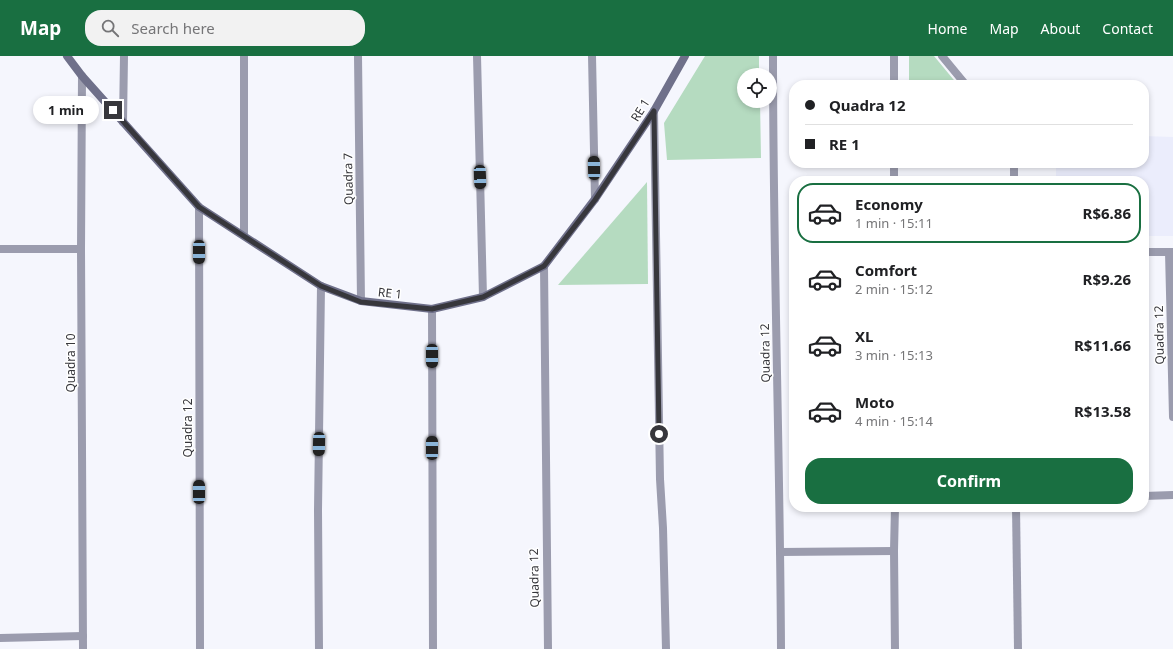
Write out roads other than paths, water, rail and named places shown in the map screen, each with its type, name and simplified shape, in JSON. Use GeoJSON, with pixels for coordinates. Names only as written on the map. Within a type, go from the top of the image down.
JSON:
{"type":"FeatureCollection","features":[{"type":"Feature","properties":{"kind":"street","name":"RE 1"},"geometry":{"type":"LineString","coordinates":[[67,56],[82,76],[199,207],[321,286],[361,302],[432,309],[483,297],[544,266],[595,200],[654,111],[685,56]]}},
{"type":"Feature","properties":{"kind":"street"},"geometry":{"type":"LineString","coordinates":[[123,122],[124,56]]}},
{"type":"Feature","properties":{"kind":"street"},"geometry":{"type":"LineString","coordinates":[[244,56],[244,235]]}},
{"type":"Feature","properties":{"kind":"street","name":"Quadra 7"},"geometry":{"type":"LineString","coordinates":[[358,56],[361,302]]}},
{"type":"Feature","properties":{"kind":"street"},"geometry":{"type":"LineString","coordinates":[[477,56],[483,297]]}},
{"type":"Feature","properties":{"kind":"street"},"geometry":{"type":"LineString","coordinates":[[592,56],[595,200]]}},
{"type":"Feature","properties":{"kind":"street","name":"Quadra 12"},"geometry":{"type":"LineString","coordinates":[[773,56],[773,159],[781,649]]}},
{"type":"Feature","properties":{"kind":"street"},"geometry":{"type":"LineString","coordinates":[[894,56],[894,80]]}},
{"type":"Feature","properties":{"kind":"street"},"geometry":{"type":"LineString","coordinates":[[942,56],[962,80]]}},
{"type":"Feature","properties":{"kind":"street","name":"Quadra 10"},"geometry":{"type":"LineString","coordinates":[[82,76],[81,249],[83,649]]}},
{"type":"Feature","properties":{"kind":"street"},"geometry":{"type":"LineString","coordinates":[[654,111],[660,478],[663,528],[666,649]]}},
{"type":"Feature","properties":{"kind":"street","name":"Quadra 12"},"geometry":{"type":"LineString","coordinates":[[199,207],[200,649]]}},
{"type":"Feature","properties":{"kind":"street"},"geometry":{"type":"LineString","coordinates":[[0,249],[81,249]]}},
{"type":"Feature","properties":{"kind":"street","name":"Quadra 12"},"geometry":{"type":"LineString","coordinates":[[1149,252],[1171,252],[1173,417]]}},
{"type":"Feature","properties":{"kind":"street","name":"Quadra 12"},"geometry":{"type":"LineString","coordinates":[[544,266],[548,649]]}},
{"type":"Feature","properties":{"kind":"street"},"geometry":{"type":"LineString","coordinates":[[319,649],[318,510],[321,286]]}},
{"type":"Feature","properties":{"kind":"street"},"geometry":{"type":"LineString","coordinates":[[432,309],[433,649]]}},
{"type":"Feature","properties":{"kind":"street"},"geometry":{"type":"LineString","coordinates":[[1149,496],[1173,495]]}},
{"type":"Feature","properties":{"kind":"street"},"geometry":{"type":"LineString","coordinates":[[895,512],[895,649]]}},
{"type":"Feature","properties":{"kind":"street"},"geometry":{"type":"LineString","coordinates":[[1016,512],[1018,649]]}},
{"type":"Feature","properties":{"kind":"street"},"geometry":{"type":"LineString","coordinates":[[780,552],[894,551]]}},
{"type":"Feature","properties":{"kind":"street"},"geometry":{"type":"LineString","coordinates":[[0,638],[83,636]]}}]}
